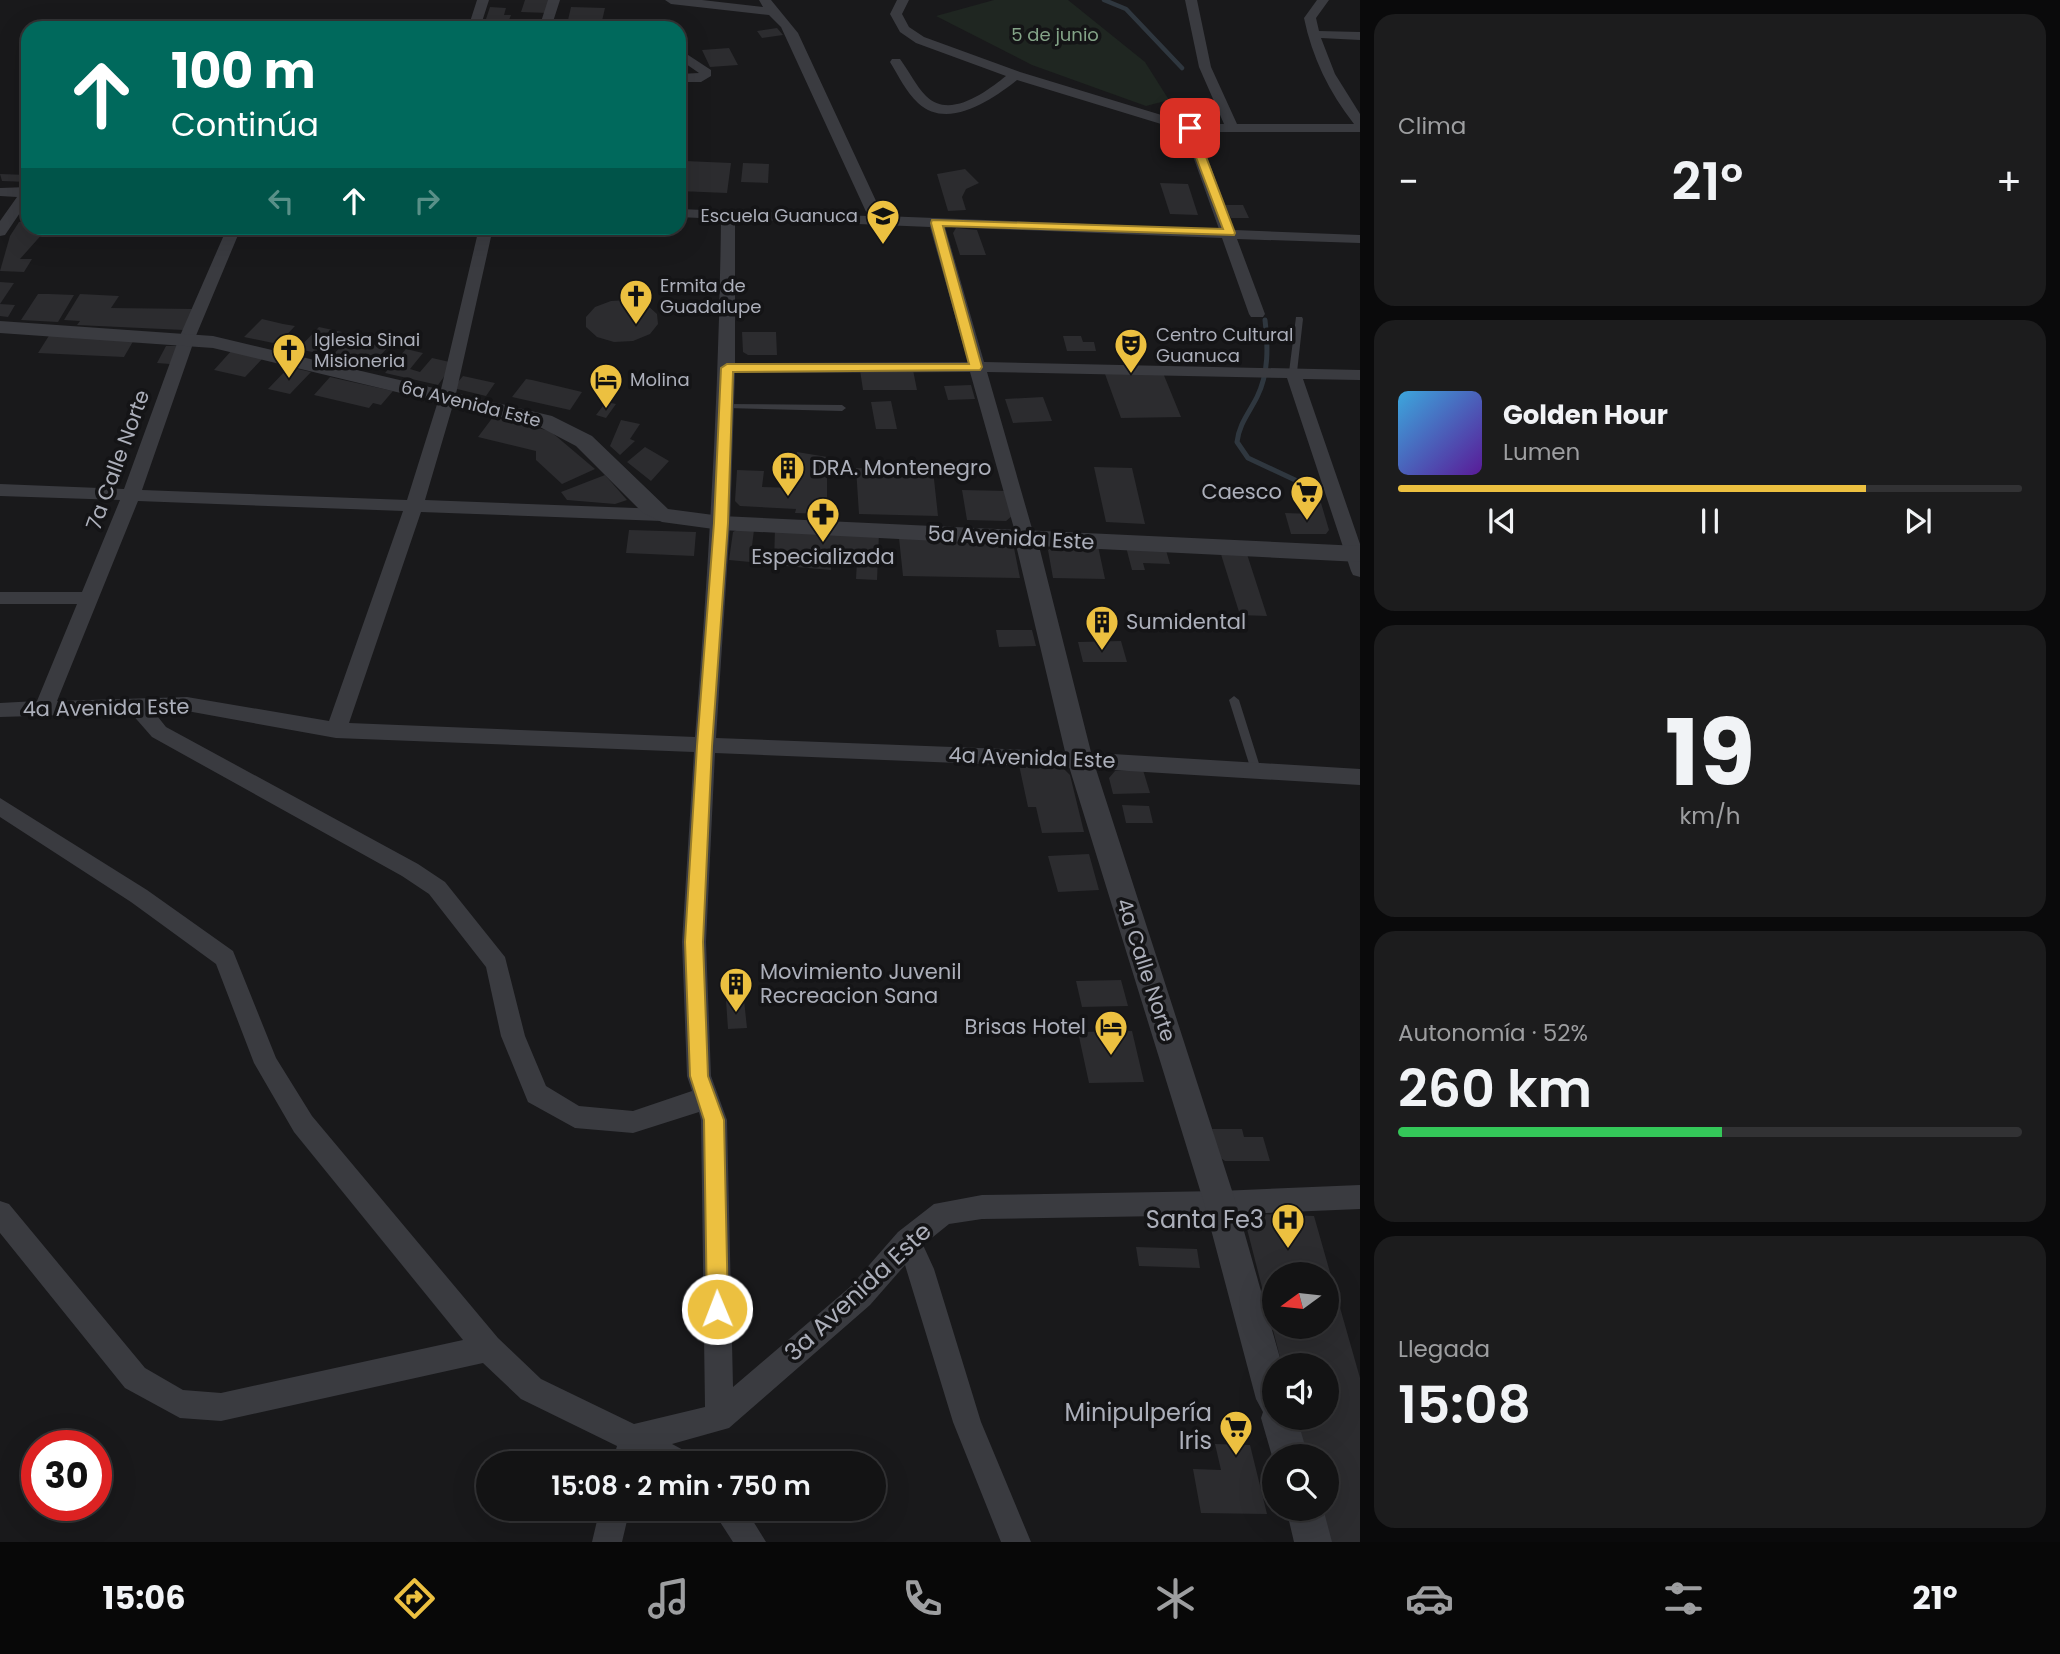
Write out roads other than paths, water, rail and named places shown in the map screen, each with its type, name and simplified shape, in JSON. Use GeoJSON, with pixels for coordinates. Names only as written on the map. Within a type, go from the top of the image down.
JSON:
{"type":"FeatureCollection","features":[{"type":"Feature","properties":{"kind":"street"},"geometry":{"type":"LineString","coordinates":[[476,21],[482,0]]}},
{"type":"Feature","properties":{"kind":"street"},"geometry":{"type":"LineString","coordinates":[[547,21],[554,0]]}},
{"type":"Feature","properties":{"kind":"street"},"geometry":{"type":"LineString","coordinates":[[670,0],[774,12]]}},
{"type":"Feature","properties":{"kind":"street"},"geometry":{"type":"LineString","coordinates":[[765,0],[792,33],[878,221]]}},
{"type":"Feature","properties":{"kind":"street"},"geometry":{"type":"LineString","coordinates":[[903,0],[896,14],[904,29],[920,40],[1015,75],[1190,128],[1360,125]]}},
{"type":"Feature","properties":{"kind":"street"},"geometry":{"type":"LineString","coordinates":[[1191,0],[1205,67],[1232,127]]}},
{"type":"Feature","properties":{"kind":"street"},"geometry":{"type":"LineString","coordinates":[[1318,1],[1310,18],[1312,34],[1320,57],[1360,125]]}},
{"type":"Feature","properties":{"kind":"street"},"geometry":{"type":"LineString","coordinates":[[1312,34],[1360,36]]}},
{"type":"Feature","properties":{"kind":"street"},"geometry":{"type":"LineString","coordinates":[[686,58],[707,73],[701,78],[686,78]]}},
{"type":"Feature","properties":{"kind":"street"},"geometry":{"type":"LineString","coordinates":[[896,62],[923,101],[933,107],[954,109],[971,106],[985,99],[1015,75]]}},
{"type":"Feature","properties":{"kind":"street"},"geometry":{"type":"LineString","coordinates":[[1190,128],[1257,314]]}},
{"type":"Feature","properties":{"kind":"street"},"geometry":{"type":"LineString","coordinates":[[0,192],[21,192]]}},
{"type":"Feature","properties":{"kind":"street"},"geometry":{"type":"LineString","coordinates":[[0,232],[21,202]]}},
{"type":"Feature","properties":{"kind":"street"},"geometry":{"type":"LineString","coordinates":[[686,213],[1360,239]]}},
{"type":"Feature","properties":{"kind":"street"},"geometry":{"type":"LineString","coordinates":[[719,1418],[714,1120],[699,1076],[694,942],[721,523],[727,368],[728,215]]}},
{"type":"Feature","properties":{"kind":"street"},"geometry":{"type":"LineString","coordinates":[[936,223],[1026,539]]}},
{"type":"Feature","properties":{"kind":"street","name":"7a Calle Norte"},"geometry":{"type":"LineString","coordinates":[[44,709],[131,495],[187,338],[231,235]]}},
{"type":"Feature","properties":{"kind":"street"},"geometry":{"type":"LineString","coordinates":[[336,730],[414,506],[447,398],[484,235]]}},
{"type":"Feature","properties":{"kind":"street","name":"6a Avenida Este"},"geometry":{"type":"LineString","coordinates":[[0,327],[187,338],[213,342],[545,421],[584,441],[651,508],[662,515]]}},
{"type":"Feature","properties":{"kind":"street"},"geometry":{"type":"LineString","coordinates":[[727,368],[976,367],[1360,375]]}},
{"type":"Feature","properties":{"kind":"street"},"geometry":{"type":"LineString","coordinates":[[1285,372],[1358,559]]}},
{"type":"Feature","properties":{"kind":"street"},"geometry":{"type":"LineString","coordinates":[[0,489],[662,515]]}},
{"type":"Feature","properties":{"kind":"street","name":"5a Avenida Este"},"geometry":{"type":"LineString","coordinates":[[662,515],[721,523],[1358,559]]}},
{"type":"Feature","properties":{"kind":"street","name":"4a Calle Norte"},"geometry":{"type":"LineString","coordinates":[[1026,539],[1080,760],[1220,1203],[1262,1355]]}},
{"type":"Feature","properties":{"kind":"street"},"geometry":{"type":"LineString","coordinates":[[0,598],[89,598]]}},
{"type":"Feature","properties":{"kind":"street","name":"4a Avenida Este"},"geometry":{"type":"LineString","coordinates":[[0,710],[187,704],[336,730],[1080,760],[1360,776]]}},
{"type":"Feature","properties":{"kind":"street"},"geometry":{"type":"LineString","coordinates":[[136,706],[159,732],[410,870],[437,888],[497,964],[513,1036],[537,1094],[575,1117],[632,1122],[706,1098]]}},
{"type":"Feature","properties":{"kind":"street"},"geometry":{"type":"LineString","coordinates":[[0,806],[139,896],[225,958],[266,1063],[303,1124],[488,1348],[531,1389],[630,1451]]}},
{"type":"Feature","properties":{"kind":"street","name":"3a Avenida Este"},"geometry":{"type":"LineString","coordinates":[[630,1451],[719,1418],[860,1296],[907,1241],[943,1213],[982,1207],[1220,1203],[1360,1197]]}},
{"type":"Feature","properties":{"kind":"street"},"geometry":{"type":"LineString","coordinates":[[0,1213],[135,1378],[180,1404],[221,1407],[488,1348]]}},
{"type":"Feature","properties":{"kind":"street"},"geometry":{"type":"LineString","coordinates":[[907,1241],[921,1269],[967,1422],[1016,1542]]}},
{"type":"Feature","properties":{"kind":"street"},"geometry":{"type":"LineString","coordinates":[[607,1542],[612,1521]]}},
{"type":"Feature","properties":{"kind":"street"},"geometry":{"type":"LineString","coordinates":[[736,1521],[751,1542]]}},
{"type":"Feature","properties":{"kind":"street"},"geometry":{"type":"LineString","coordinates":[[1308,1521],[1314,1542]]}},
{"type":"Feature","properties":{"kind":"lane"},"geometry":{"type":"LineString","coordinates":[[1285,372],[1299,319]]}},
{"type":"Feature","properties":{"kind":"lane"},"geometry":{"type":"LineString","coordinates":[[726,406],[842,408]]}},
{"type":"Feature","properties":{"kind":"lane"},"geometry":{"type":"LineString","coordinates":[[1234,700],[1256,770]]}},
{"type":"Feature","properties":{"kind":"waterway"},"geometry":{"type":"LineString","coordinates":[[1104,0],[1126,9],[1182,68]]}},
{"type":"Feature","properties":{"kind":"waterway"},"geometry":{"type":"LineString","coordinates":[[1265,320],[1267,349],[1264,378],[1242,424],[1237,442],[1248,458],[1310,487]]}},
{"type":"Feature","properties":{"kind":"place","name":"Escuela Guanuca"},"geometry":{"type":"Point","coordinates":[883,246]}},
{"type":"Feature","properties":{"kind":"place","name":"Ermita de Guadalupe"},"geometry":{"type":"Point","coordinates":[636,326]}},
{"type":"Feature","properties":{"kind":"place","name":"Centro Cultural Guanuca"},"geometry":{"type":"Point","coordinates":[1131,375]}},
{"type":"Feature","properties":{"kind":"place","name":"Iglesia Sinai Misioneria"},"geometry":{"type":"Point","coordinates":[289,380]}},
{"type":"Feature","properties":{"kind":"place","name":"Molina"},"geometry":{"type":"Point","coordinates":[606,410]}},
{"type":"Feature","properties":{"kind":"place","name":"DRA. Montenegro"},"geometry":{"type":"Point","coordinates":[788,498]}},
{"type":"Feature","properties":{"kind":"place","name":"Caesco"},"geometry":{"type":"Point","coordinates":[1307,522]}},
{"type":"Feature","properties":{"kind":"place","name":"Especializada"},"geometry":{"type":"Point","coordinates":[823,544]}},
{"type":"Feature","properties":{"kind":"place","name":"Sumidental"},"geometry":{"type":"Point","coordinates":[1102,652]}},
{"type":"Feature","properties":{"kind":"place","name":"Movimiento Juvenil Recreacion Sana"},"geometry":{"type":"Point","coordinates":[736,1014]}},
{"type":"Feature","properties":{"kind":"place","name":"Brisas Hotel"},"geometry":{"type":"Point","coordinates":[1111,1057]}},
{"type":"Feature","properties":{"kind":"place","name":"Santa Fe3"},"geometry":{"type":"Point","coordinates":[1288,1250]}},
{"type":"Feature","properties":{"kind":"place","name":"Minipulpería Iris"},"geometry":{"type":"Point","coordinates":[1236,1457]}},
{"type":"Feature","properties":{"kind":"park label","name":"5 de junio"},"geometry":{"type":"Point","coordinates":[1055,35]}}]}
